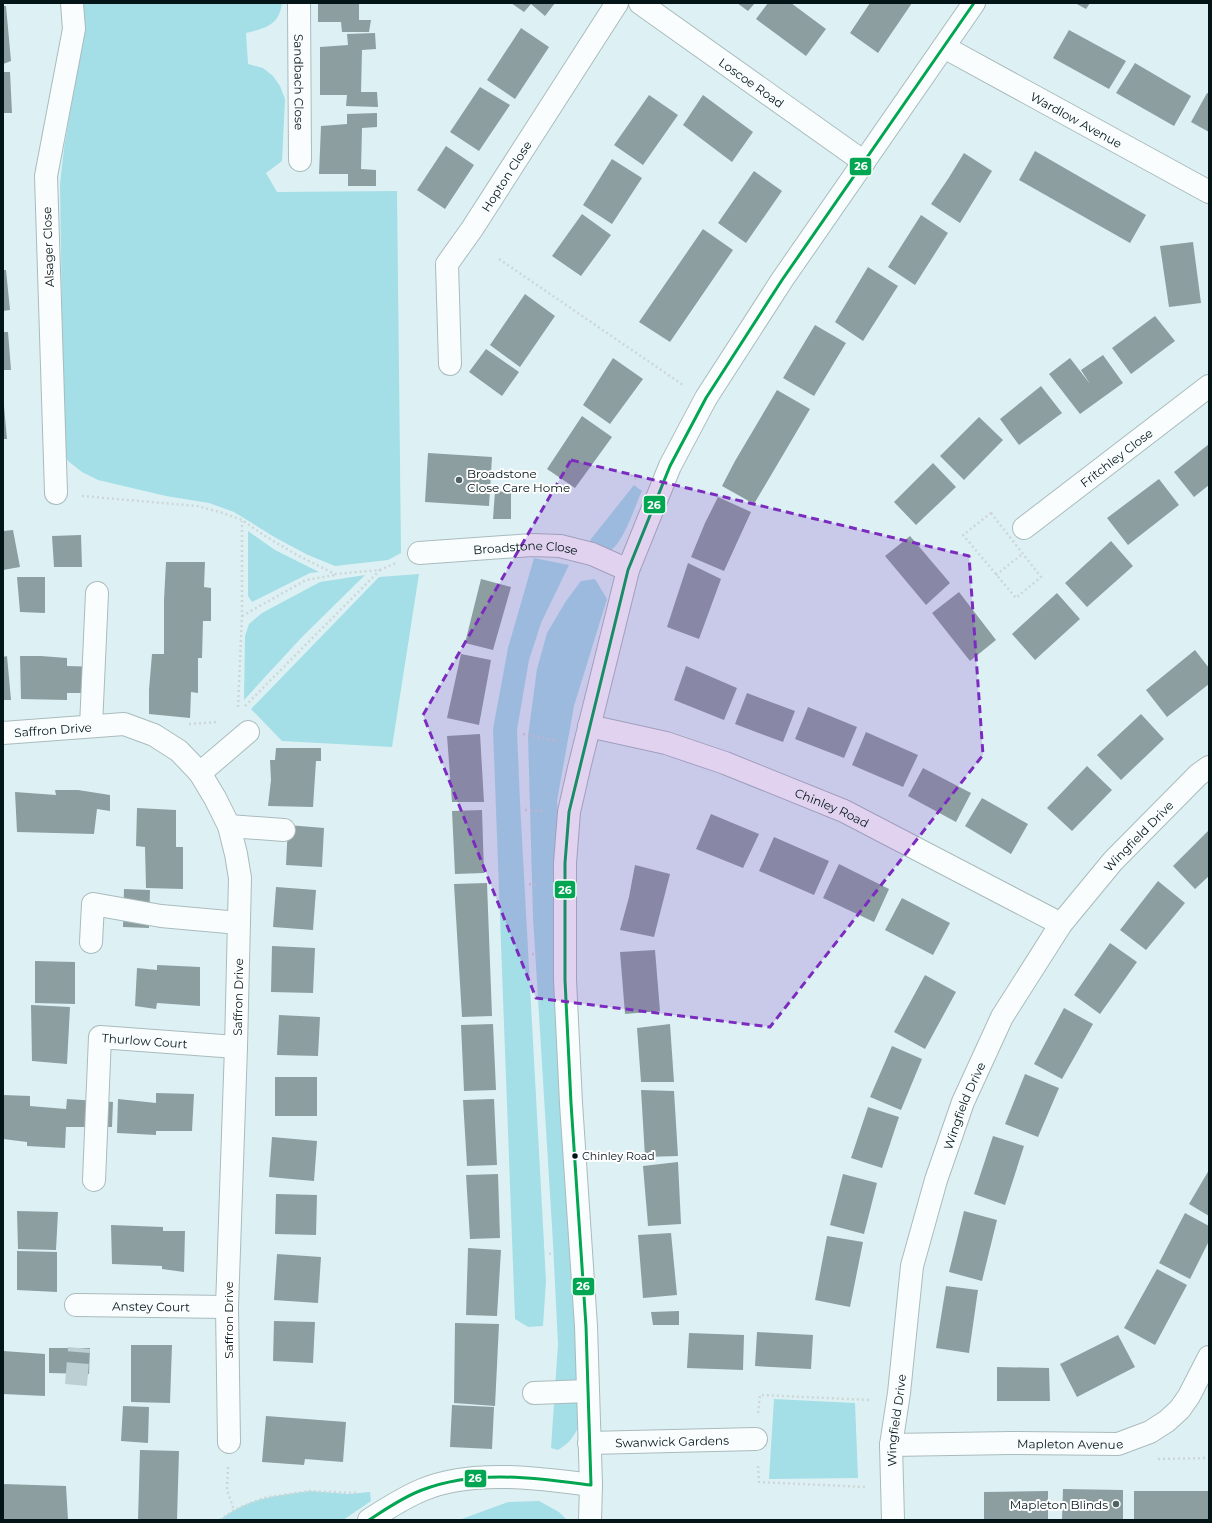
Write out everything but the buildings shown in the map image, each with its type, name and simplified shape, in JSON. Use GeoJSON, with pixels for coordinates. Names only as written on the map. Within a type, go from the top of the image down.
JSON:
{"type":"FeatureCollection","features":[{"type":"Feature","properties":{"kind":"street","name":"Alsager Close"},"geometry":{"type":"LineString","coordinates":[[56,493],[46,176],[74,30],[72,3]]}},
{"type":"Feature","properties":{"kind":"street","name":"Sandbach Close"},"geometry":{"type":"LineString","coordinates":[[299,3],[300,160]]}},
{"type":"Feature","properties":{"kind":"street","name":"Hopton Close"},"geometry":{"type":"LineString","coordinates":[[450,364],[447,264],[476,222],[616,3]]}},
{"type":"Feature","properties":{"kind":"street","name":"Loscoe Road"},"geometry":{"type":"LineString","coordinates":[[640,3],[864,162]]}},
{"type":"Feature","properties":{"kind":"street"},"geometry":{"type":"LineString","coordinates":[[590,1520],[591,1485],[586,1326],[571,1103],[565,980],[565,863],[569,812],[586,736],[628,570],[670,466],[706,398],[778,287],[974,3]]}},
{"type":"Feature","properties":{"kind":"street","name":"Wardlow Avenue"},"geometry":{"type":"LineString","coordinates":[[944,47],[1209,192]]}},
{"type":"Feature","properties":{"kind":"street","name":"Fritchley Close"},"geometry":{"type":"LineString","coordinates":[[1024,528],[1209,386]]}},
{"type":"Feature","properties":{"kind":"street","name":"Broadstone Close"},"geometry":{"type":"LineString","coordinates":[[419,553],[532,545],[560,546],[592,554],[628,570]]}},
{"type":"Feature","properties":{"kind":"street"},"geometry":{"type":"LineString","coordinates":[[91,726],[97,593]]}},
{"type":"Feature","properties":{"kind":"street"},"geometry":{"type":"LineString","coordinates":[[200,773],[243,723]]}},
{"type":"Feature","properties":{"kind":"street","name":"Saffron Drive"},"geometry":{"type":"LineString","coordinates":[[3,734],[124,724],[154,735],[179,751],[200,773],[229,826],[240,878],[227,1307],[229,1442]]}},
{"type":"Feature","properties":{"kind":"street","name":"Chinley Road"},"geometry":{"type":"LineString","coordinates":[[586,736],[666,743],[725,763],[844,812],[1061,924]]}},
{"type":"Feature","properties":{"kind":"street","name":"Wingfield Drive"},"geometry":{"type":"LineString","coordinates":[[893,1520],[891,1445],[912,1266],[936,1180],[963,1102],[1002,1017],[1061,924],[1113,861],[1198,775],[1209,767]]}},
{"type":"Feature","properties":{"kind":"street"},"geometry":{"type":"LineString","coordinates":[[229,826],[284,830]]}},
{"type":"Feature","properties":{"kind":"street"},"geometry":{"type":"LineString","coordinates":[[91,942],[93,896],[161,916],[239,923]]}},
{"type":"Feature","properties":{"kind":"street","name":"Thurlow Court"},"geometry":{"type":"LineString","coordinates":[[94,1180],[100,1037],[236,1047]]}},
{"type":"Feature","properties":{"kind":"street","name":"Anstey Court"},"geometry":{"type":"LineString","coordinates":[[76,1305],[227,1307]]}},
{"type":"Feature","properties":{"kind":"street","name":"Mapleton Avenue"},"geometry":{"type":"LineString","coordinates":[[891,1445],[1011,1442],[1118,1444],[1150,1432],[1167,1421],[1180,1409],[1189,1396],[1209,1357]]}},
{"type":"Feature","properties":{"kind":"street"},"geometry":{"type":"LineString","coordinates":[[534,1393],[588,1391]]}},
{"type":"Feature","properties":{"kind":"street","name":"Swanwick Gardens"},"geometry":{"type":"LineString","coordinates":[[589,1442],[756,1439]]}},
{"type":"Feature","properties":{"kind":"street"},"geometry":{"type":"LineString","coordinates":[[368,1520],[402,1499],[423,1489],[478,1477],[545,1479],[591,1485]]}},
{"type":"Feature","properties":{"kind":"path"},"geometry":{"type":"LineString","coordinates":[[499,259],[685,387]]}},
{"type":"Feature","properties":{"kind":"path"},"geometry":{"type":"LineString","coordinates":[[56,493],[197,506],[220,512],[242,520],[278,544],[335,574]]}},
{"type":"Feature","properties":{"kind":"path"},"geometry":{"type":"LineString","coordinates":[[990,513],[1022,553],[1041,578],[1016,598],[964,535],[990,513]]}},
{"type":"Feature","properties":{"kind":"path"},"geometry":{"type":"LineString","coordinates":[[242,520],[243,723]]}},
{"type":"Feature","properties":{"kind":"path"},"geometry":{"type":"LineString","coordinates":[[242,616],[306,580],[335,574],[380,570],[419,553]]}},
{"type":"Feature","properties":{"kind":"path"},"geometry":{"type":"LineString","coordinates":[[996,575],[1022,553]]}},
{"type":"Feature","properties":{"kind":"path"},"geometry":{"type":"LineString","coordinates":[[242,709],[380,570]]}},
{"type":"Feature","properties":{"kind":"path"},"geometry":{"type":"LineString","coordinates":[[184,724],[222,721]]}},
{"type":"Feature","properties":{"kind":"path"},"geometry":{"type":"LineString","coordinates":[[523,734],[586,736]]}},
{"type":"Feature","properties":{"kind":"path"},"geometry":{"type":"LineString","coordinates":[[892,1489],[759,1482],[756,1439],[760,1395],[897,1402]]}},
{"type":"Feature","properties":{"kind":"path"},"geometry":{"type":"LineString","coordinates":[[229,1442],[227,1490],[234,1510]]}},
{"type":"Feature","properties":{"kind":"highlighted area"},"geometry":{"type":"Polygon","coordinates":[[[571,460],[969,556],[983,755],[770,1027],[536,998],[423,715],[571,460]]]}},
{"type":"Feature","properties":{"kind":"shaded area"},"geometry":{"type":"Polygon","coordinates":[[[84,3],[282,3],[278,17],[270,25],[246,33],[248,64],[263,68],[273,76],[280,86],[285,99],[282,161],[266,173],[277,192],[397,191],[401,553],[388,560],[335,566],[308,555],[276,538],[234,512],[209,503],[166,496],[98,480],[82,472],[68,461],[64,451],[60,184],[64,148],[84,33],[84,3]]]}},
{"type":"Feature","properties":{"kind":"shaded area"},"geometry":{"type":"Polygon","coordinates":[[[634,485],[642,491],[628,525],[614,548],[608,553],[589,545],[591,539],[634,485]]]}},
{"type":"Feature","properties":{"kind":"shaded area"},"geometry":{"type":"Polygon","coordinates":[[[248,531],[275,550],[319,572],[310,573],[252,602],[248,596],[248,531]]]}},
{"type":"Feature","properties":{"kind":"shaded area"},"geometry":{"type":"Polygon","coordinates":[[[534,558],[569,565],[541,623],[529,660],[517,730],[546,1281],[543,1326],[528,1327],[515,1319],[493,729],[508,648],[534,558]]]}},
{"type":"Feature","properties":{"kind":"shaded area"},"geometry":{"type":"Polygon","coordinates":[[[419,574],[392,747],[282,741],[251,709],[379,577],[419,574]]]}},
{"type":"Feature","properties":{"kind":"shaded area"},"geometry":{"type":"Polygon","coordinates":[[[365,575],[301,638],[244,700],[245,636],[249,624],[262,613],[320,582],[365,575]]]}},
{"type":"Feature","properties":{"kind":"shaded area"},"geometry":{"type":"Polygon","coordinates":[[[595,579],[607,599],[574,706],[557,801],[559,833],[555,890],[553,966],[578,1330],[579,1426],[570,1440],[558,1450],[551,1448],[558,1344],[533,917],[528,736],[537,669],[547,633],[566,601],[581,581],[595,579]]]}},
{"type":"Feature","properties":{"kind":"shaded area"},"geometry":{"type":"Polygon","coordinates":[[[774,1399],[855,1403],[858,1478],[769,1479],[774,1399]]]}},
{"type":"Feature","properties":{"kind":"shaded area"},"geometry":{"type":"Polygon","coordinates":[[[310,1491],[349,1494],[370,1492],[371,1501],[343,1520],[220,1520],[231,1512],[252,1502],[274,1496],[310,1491]]]}},
{"type":"Feature","properties":{"kind":"shaded area"},"geometry":{"type":"Polygon","coordinates":[[[539,1501],[559,1512],[567,1520],[459,1520],[508,1502],[539,1501]]]}},
{"type":"Feature","properties":{"kind":"tunnel"},"geometry":{"type":"LineString","coordinates":[[76,1385],[79,1348]]}},
{"type":"Feature","properties":{"kind":"transit line","name":"26"},"geometry":{"type":"LineString","coordinates":[[591,1485],[586,1326],[571,1103],[565,980],[565,863],[569,812],[628,570],[670,466],[706,398],[782,280],[974,3]]}},
{"type":"Feature","properties":{"kind":"transit line","name":"26"},"geometry":{"type":"LineString","coordinates":[[369,1520],[408,1496],[442,1483],[463,1479],[506,1477],[591,1485]]}},
{"type":"Feature","properties":{"kind":"place","name":"Broadstone Close Care Home"},"geometry":{"type":"Point","coordinates":[459,480]}},
{"type":"Feature","properties":{"kind":"place","name":"Chinley Road"},"geometry":{"type":"Point","coordinates":[575,1156]}},
{"type":"Feature","properties":{"kind":"place","name":"Mapleton Blinds"},"geometry":{"type":"Point","coordinates":[1116,1504]}}]}
